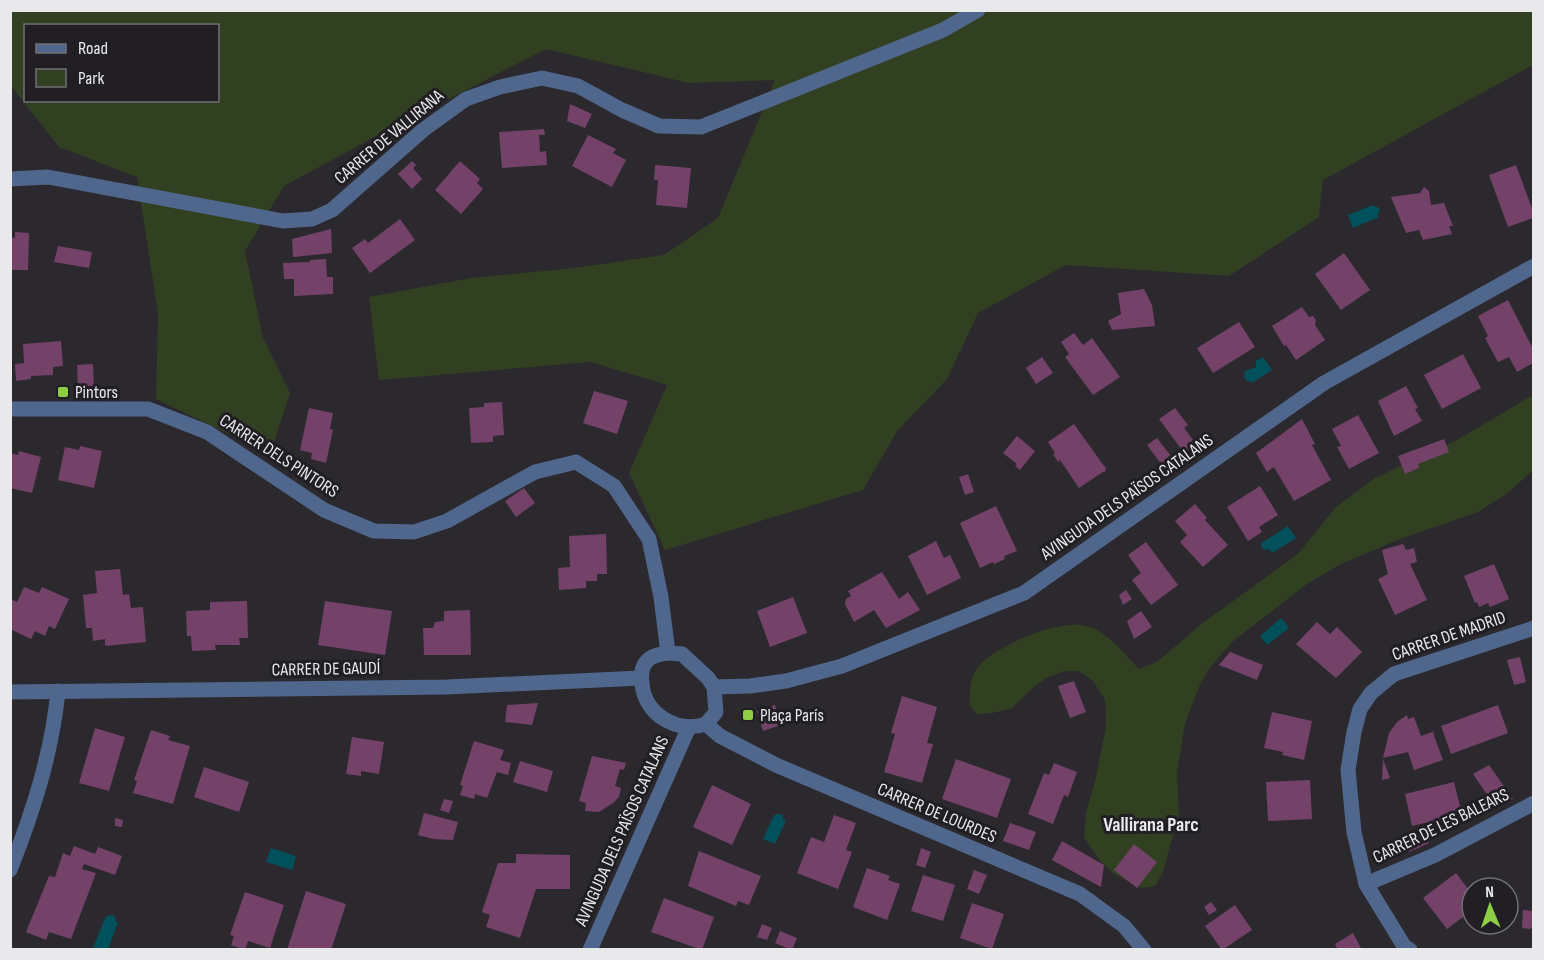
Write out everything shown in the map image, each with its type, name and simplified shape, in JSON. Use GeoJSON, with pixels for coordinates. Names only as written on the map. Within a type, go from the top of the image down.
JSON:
{"type":"FeatureCollection","features":[{"type":"Feature","properties":{"kind":"street","name":"CARRER DE VALLIRANA"},"geometry":{"type":"LineString","coordinates":[[10,179],[48,177],[283,221],[312,219],[332,210],[423,130],[466,99],[500,87],[542,78],[578,86],[622,110],[659,126],[701,127],[943,30],[978,10]]}},
{"type":"Feature","properties":{"kind":"street","name":"AVINGUDA DELS PAÏSOS CATALANS"},"geometry":{"type":"LineString","coordinates":[[714,687],[750,686],[786,681],[842,666],[1024,593],[1324,383],[1533,266]]}},
{"type":"Feature","properties":{"kind":"street","name":"CARRER DELS PINTORS"},"geometry":{"type":"LineString","coordinates":[[10,409],[148,409],[207,432],[324,510],[374,531],[414,532],[436,525],[535,472],[576,462],[614,486],[649,539],[661,597],[668,653]]}},
{"type":"Feature","properties":{"kind":"street","name":"CARRER DE MADRID"},"geometry":{"type":"LineString","coordinates":[[1410,950],[1404,946],[1366,884],[1354,832],[1348,770],[1360,709],[1371,693],[1394,674],[1533,628]]}},
{"type":"Feature","properties":{"kind":"street"},"geometry":{"type":"LineString","coordinates":[[682,654],[701,670],[714,687],[716,712],[706,724],[689,727],[667,722],[647,704],[641,678],[647,661],[656,655],[682,654]]}},
{"type":"Feature","properties":{"kind":"street","name":"CARRER DE GAUDÍ"},"geometry":{"type":"LineString","coordinates":[[10,692],[447,687],[641,678]]}},
{"type":"Feature","properties":{"kind":"street"},"geometry":{"type":"LineString","coordinates":[[10,870],[34,805],[54,728],[58,691]]}},
{"type":"Feature","properties":{"kind":"street","name":"CARRER DE LOURDES"},"geometry":{"type":"LineString","coordinates":[[706,724],[720,736],[776,765],[1080,894],[1124,926],[1144,950]]}},
{"type":"Feature","properties":{"kind":"street","name":"AVINGUDA DELS PAÏSOS CATALANS"},"geometry":{"type":"LineString","coordinates":[[590,950],[689,727]]}},
{"type":"Feature","properties":{"kind":"street","name":"CARRER DE LES BALEARS"},"geometry":{"type":"LineString","coordinates":[[1366,884],[1435,855],[1533,803]]}},
{"type":"Feature","properties":{"kind":"green space"},"geometry":{"type":"Polygon","coordinates":[[[11,11],[1533,11],[1533,65],[1323,180],[1319,217],[1229,276],[1066,265],[978,313],[947,379],[897,431],[863,490],[665,550],[629,473],[667,385],[591,362],[379,380],[369,297],[471,278],[575,268],[664,255],[718,218],[775,80],[689,83],[546,49],[284,186],[245,251],[263,338],[290,393],[270,454],[156,399],[158,314],[137,177],[59,147],[11,86],[11,11]]]}},
{"type":"Feature","properties":{"kind":"green space"},"geometry":{"type":"Polygon","coordinates":[[[1533,395],[1533,470],[1508,493],[1478,512],[1400,539],[1339,565],[1307,584],[1232,642],[1208,670],[1185,723],[1177,773],[1179,813],[1163,872],[1155,886],[1141,888],[1114,874],[1100,861],[1084,837],[1086,813],[1106,727],[1105,700],[1093,681],[1079,671],[1064,671],[1046,678],[1011,709],[977,714],[969,704],[973,676],[985,660],[1012,643],[1044,630],[1074,625],[1086,626],[1101,633],[1115,644],[1139,669],[1157,662],[1200,625],[1298,554],[1335,508],[1375,478],[1457,440],[1533,395]]]}},
{"type":"Feature","properties":{"kind":"water"},"geometry":{"type":"Polygon","coordinates":[[[1373,205],[1379,208],[1380,212],[1377,214],[1379,217],[1353,228],[1348,215],[1373,205]]]}},
{"type":"Feature","properties":{"kind":"water"},"geometry":{"type":"Polygon","coordinates":[[[1263,357],[1272,370],[1253,382],[1247,381],[1244,377],[1245,371],[1256,367],[1256,361],[1263,357]]]}},
{"type":"Feature","properties":{"kind":"water"},"geometry":{"type":"Polygon","coordinates":[[[1288,526],[1296,538],[1272,553],[1269,549],[1264,550],[1260,544],[1288,526]]]}},
{"type":"Feature","properties":{"kind":"water"},"geometry":{"type":"Polygon","coordinates":[[[1281,618],[1289,628],[1267,645],[1260,636],[1281,618]]]}},
{"type":"Feature","properties":{"kind":"water"},"geometry":{"type":"Polygon","coordinates":[[[774,815],[783,815],[783,819],[786,820],[775,844],[763,839],[774,815]]]}},
{"type":"Feature","properties":{"kind":"water"},"geometry":{"type":"Polygon","coordinates":[[[271,848],[296,856],[292,870],[266,862],[271,848]]]}},
{"type":"Feature","properties":{"kind":"water"},"geometry":{"type":"Polygon","coordinates":[[[109,915],[115,916],[118,923],[108,949],[93,948],[105,918],[109,915]]]}},
{"type":"Feature","properties":{"kind":"building"},"geometry":{"type":"Polygon","coordinates":[[[570,104],[592,114],[585,128],[567,121],[570,104]]]}},
{"type":"Feature","properties":{"kind":"building"},"geometry":{"type":"Polygon","coordinates":[[[544,129],[545,135],[539,135],[540,152],[546,151],[547,165],[502,168],[499,132],[544,129]]]}},
{"type":"Feature","properties":{"kind":"building"},"geometry":{"type":"Polygon","coordinates":[[[588,135],[616,149],[613,153],[626,160],[612,187],[572,166],[588,135]]]}},
{"type":"Feature","properties":{"kind":"building"},"geometry":{"type":"Polygon","coordinates":[[[412,161],[416,165],[413,168],[422,179],[412,189],[398,174],[412,161]]]}},
{"type":"Feature","properties":{"kind":"building"},"geometry":{"type":"Polygon","coordinates":[[[460,161],[480,179],[477,183],[483,189],[461,214],[435,190],[460,161]]]}},
{"type":"Feature","properties":{"kind":"building"},"geometry":{"type":"Polygon","coordinates":[[[655,165],[691,168],[687,208],[656,205],[658,180],[654,180],[655,165]]]}},
{"type":"Feature","properties":{"kind":"building"},"geometry":{"type":"Polygon","coordinates":[[[1516,165],[1533,211],[1533,218],[1508,227],[1489,175],[1516,165]]]}},
{"type":"Feature","properties":{"kind":"building"},"geometry":{"type":"Polygon","coordinates":[[[1424,187],[1429,191],[1431,205],[1444,203],[1453,226],[1449,226],[1452,234],[1423,240],[1419,230],[1406,233],[1391,197],[1420,193],[1424,187]]]}},
{"type":"Feature","properties":{"kind":"building"},"geometry":{"type":"Polygon","coordinates":[[[400,219],[415,240],[370,273],[352,248],[365,239],[368,243],[400,219]]]}},
{"type":"Feature","properties":{"kind":"building"},"geometry":{"type":"Polygon","coordinates":[[[331,229],[332,253],[293,257],[292,239],[331,229]]]}},
{"type":"Feature","properties":{"kind":"building"},"geometry":{"type":"Polygon","coordinates":[[[15,232],[29,233],[28,270],[10,270],[10,237],[15,238],[15,232]]]}},
{"type":"Feature","properties":{"kind":"building"},"geometry":{"type":"Polygon","coordinates":[[[58,246],[92,252],[89,268],[54,262],[58,246]]]}},
{"type":"Feature","properties":{"kind":"building"},"geometry":{"type":"Polygon","coordinates":[[[1344,253],[1370,290],[1341,310],[1315,274],[1344,253]]]}},
{"type":"Feature","properties":{"kind":"building"},"geometry":{"type":"Polygon","coordinates":[[[326,259],[327,277],[333,277],[333,294],[294,296],[294,279],[284,279],[283,263],[326,259]]]}},
{"type":"Feature","properties":{"kind":"building"},"geometry":{"type":"Polygon","coordinates":[[[1144,289],[1152,305],[1155,326],[1112,330],[1108,321],[1121,314],[1118,293],[1144,289]]]}},
{"type":"Feature","properties":{"kind":"building"},"geometry":{"type":"Polygon","coordinates":[[[1508,300],[1533,349],[1533,363],[1517,372],[1509,357],[1498,362],[1485,338],[1488,336],[1478,316],[1508,300]]]}},
{"type":"Feature","properties":{"kind":"building"},"geometry":{"type":"Polygon","coordinates":[[[1302,307],[1309,317],[1313,316],[1316,320],[1315,325],[1325,340],[1296,360],[1272,326],[1302,307]]]}},
{"type":"Feature","properties":{"kind":"building"},"geometry":{"type":"Polygon","coordinates":[[[1239,322],[1255,347],[1213,373],[1197,348],[1239,322]]]}},
{"type":"Feature","properties":{"kind":"building"},"geometry":{"type":"Polygon","coordinates":[[[1074,333],[1083,345],[1092,338],[1120,377],[1093,395],[1065,357],[1069,354],[1061,342],[1074,333]]]}},
{"type":"Feature","properties":{"kind":"building"},"geometry":{"type":"Polygon","coordinates":[[[61,341],[63,366],[53,367],[53,375],[31,376],[31,379],[16,381],[15,364],[24,363],[23,344],[61,341]]]}},
{"type":"Feature","properties":{"kind":"building"},"geometry":{"type":"Polygon","coordinates":[[[1463,354],[1481,388],[1442,409],[1424,375],[1463,354]]]}},
{"type":"Feature","properties":{"kind":"building"},"geometry":{"type":"Polygon","coordinates":[[[1042,357],[1053,373],[1036,384],[1026,368],[1042,357]]]}},
{"type":"Feature","properties":{"kind":"building"},"geometry":{"type":"Polygon","coordinates":[[[93,364],[94,389],[78,389],[77,365],[93,364]]]}},
{"type":"Feature","properties":{"kind":"building"},"geometry":{"type":"Polygon","coordinates":[[[1406,386],[1422,421],[1394,436],[1378,401],[1406,386]]]}},
{"type":"Feature","properties":{"kind":"building"},"geometry":{"type":"Polygon","coordinates":[[[594,391],[628,401],[617,434],[583,423],[594,391]]]}},
{"type":"Feature","properties":{"kind":"building"},"geometry":{"type":"Polygon","coordinates":[[[502,402],[504,435],[493,436],[493,442],[471,443],[469,408],[484,407],[484,403],[502,402]]]}},
{"type":"Feature","properties":{"kind":"building"},"geometry":{"type":"Polygon","coordinates":[[[309,408],[333,413],[330,429],[333,430],[326,463],[311,459],[312,453],[300,450],[309,408]]]}},
{"type":"Feature","properties":{"kind":"building"},"geometry":{"type":"Polygon","coordinates":[[[1175,408],[1188,425],[1184,428],[1200,449],[1188,458],[1159,419],[1175,408]]]}},
{"type":"Feature","properties":{"kind":"building"},"geometry":{"type":"Polygon","coordinates":[[[1358,415],[1379,453],[1349,469],[1337,447],[1341,446],[1332,429],[1358,415]]]}},
{"type":"Feature","properties":{"kind":"building"},"geometry":{"type":"Polygon","coordinates":[[[1302,419],[1315,444],[1312,445],[1331,480],[1294,501],[1274,467],[1267,472],[1256,453],[1302,419]]]}},
{"type":"Feature","properties":{"kind":"building"},"geometry":{"type":"Polygon","coordinates":[[[1074,424],[1106,467],[1105,472],[1079,488],[1060,460],[1058,462],[1048,442],[1074,424]]]}},
{"type":"Feature","properties":{"kind":"building"},"geometry":{"type":"Polygon","coordinates":[[[1017,436],[1035,451],[1020,470],[1015,466],[1017,464],[1003,453],[1017,436]]]}},
{"type":"Feature","properties":{"kind":"building"},"geometry":{"type":"Polygon","coordinates":[[[1157,438],[1177,464],[1167,472],[1147,445],[1157,438]]]}},
{"type":"Feature","properties":{"kind":"building"},"geometry":{"type":"Polygon","coordinates":[[[1444,439],[1449,452],[1418,464],[1419,468],[1405,474],[1398,456],[1444,439]]]}},
{"type":"Feature","properties":{"kind":"building"},"geometry":{"type":"Polygon","coordinates":[[[80,446],[102,451],[94,488],[58,480],[65,447],[79,450],[80,446]]]}},
{"type":"Feature","properties":{"kind":"building"},"geometry":{"type":"Polygon","coordinates":[[[19,451],[41,457],[32,493],[10,488],[10,453],[18,455],[19,451]]]}},
{"type":"Feature","properties":{"kind":"building"},"geometry":{"type":"Polygon","coordinates":[[[968,474],[974,492],[965,495],[959,477],[968,474]]]}},
{"type":"Feature","properties":{"kind":"building"},"geometry":{"type":"Polygon","coordinates":[[[1260,486],[1278,515],[1259,527],[1262,532],[1248,541],[1227,507],[1260,486]]]}},
{"type":"Feature","properties":{"kind":"building"},"geometry":{"type":"Polygon","coordinates":[[[524,488],[535,503],[516,517],[505,501],[524,488]]]}},
{"type":"Feature","properties":{"kind":"building"},"geometry":{"type":"Polygon","coordinates":[[[1195,504],[1207,518],[1205,520],[1228,545],[1203,567],[1180,542],[1187,535],[1175,521],[1195,504]]]}},
{"type":"Feature","properties":{"kind":"building"},"geometry":{"type":"Polygon","coordinates":[[[996,506],[1017,551],[1004,556],[1005,559],[980,568],[960,523],[996,506]]]}},
{"type":"Feature","properties":{"kind":"building"},"geometry":{"type":"Polygon","coordinates":[[[606,534],[607,574],[597,574],[597,581],[586,581],[586,588],[559,590],[558,568],[570,567],[569,536],[606,534]]]}},
{"type":"Feature","properties":{"kind":"building"},"geometry":{"type":"Polygon","coordinates":[[[936,541],[944,558],[950,555],[961,578],[927,595],[908,556],[936,541]]]}},
{"type":"Feature","properties":{"kind":"building"},"geometry":{"type":"Polygon","coordinates":[[[1146,542],[1178,585],[1151,605],[1132,580],[1141,573],[1128,555],[1146,542]]]}},
{"type":"Feature","properties":{"kind":"building"},"geometry":{"type":"Polygon","coordinates":[[[1403,544],[1406,550],[1414,548],[1417,562],[1410,564],[1427,600],[1395,615],[1378,579],[1388,574],[1382,550],[1403,544]]]}},
{"type":"Feature","properties":{"kind":"building"},"geometry":{"type":"Polygon","coordinates":[[[1494,564],[1509,599],[1490,607],[1488,603],[1479,607],[1477,602],[1475,603],[1464,576],[1494,564]]]}},
{"type":"Feature","properties":{"kind":"building"},"geometry":{"type":"Polygon","coordinates":[[[120,569],[123,595],[129,594],[131,608],[143,607],[146,642],[105,646],[105,639],[93,641],[92,628],[86,628],[83,595],[97,593],[95,571],[120,569]]]}},
{"type":"Feature","properties":{"kind":"building"},"geometry":{"type":"Polygon","coordinates":[[[882,572],[899,599],[908,592],[920,610],[886,628],[874,610],[854,622],[845,604],[846,599],[851,596],[848,591],[882,572]]]}},
{"type":"Feature","properties":{"kind":"building"},"geometry":{"type":"Polygon","coordinates":[[[24,587],[39,593],[42,587],[69,599],[55,629],[49,626],[45,636],[35,631],[31,639],[10,629],[10,601],[11,599],[17,602],[24,587]]]}},
{"type":"Feature","properties":{"kind":"building"},"geometry":{"type":"Polygon","coordinates":[[[1126,590],[1132,599],[1123,605],[1119,595],[1126,590]]]}},
{"type":"Feature","properties":{"kind":"building"},"geometry":{"type":"Polygon","coordinates":[[[793,597],[807,633],[770,647],[757,611],[793,597]]]}},
{"type":"Feature","properties":{"kind":"building"},"geometry":{"type":"Polygon","coordinates":[[[247,601],[248,638],[239,638],[240,645],[215,645],[216,650],[192,651],[191,636],[187,636],[186,611],[210,610],[210,602],[247,601]]]}},
{"type":"Feature","properties":{"kind":"building"},"geometry":{"type":"Polygon","coordinates":[[[325,601],[392,611],[385,655],[318,645],[325,601]]]}},
{"type":"Feature","properties":{"kind":"building"},"geometry":{"type":"Polygon","coordinates":[[[470,610],[471,655],[424,655],[423,628],[433,628],[435,622],[444,621],[444,611],[470,610]]]}},
{"type":"Feature","properties":{"kind":"building"},"geometry":{"type":"Polygon","coordinates":[[[1141,611],[1152,627],[1134,639],[1127,621],[1141,611]]]}},
{"type":"Feature","properties":{"kind":"building"},"geometry":{"type":"Polygon","coordinates":[[[1317,622],[1330,634],[1337,627],[1362,652],[1336,678],[1296,644],[1317,622]]]}},
{"type":"Feature","properties":{"kind":"building"},"geometry":{"type":"Polygon","coordinates":[[[1230,652],[1263,665],[1257,680],[1219,665],[1230,652]]]}},
{"type":"Feature","properties":{"kind":"building"},"geometry":{"type":"Polygon","coordinates":[[[1520,657],[1526,682],[1514,685],[1507,660],[1520,657]]]}},
{"type":"Feature","properties":{"kind":"building"},"geometry":{"type":"Polygon","coordinates":[[[1074,681],[1086,712],[1070,718],[1058,686],[1074,681]]]}},
{"type":"Feature","properties":{"kind":"building"},"geometry":{"type":"Polygon","coordinates":[[[902,696],[937,707],[927,743],[933,744],[922,783],[884,772],[895,734],[891,733],[902,696]]]}},
{"type":"Feature","properties":{"kind":"building"},"geometry":{"type":"Polygon","coordinates":[[[538,703],[532,725],[505,722],[507,705],[538,703]]]}},
{"type":"Feature","properties":{"kind":"building"},"geometry":{"type":"Polygon","coordinates":[[[775,705],[781,725],[763,731],[757,711],[775,705]]]}},
{"type":"Feature","properties":{"kind":"building"},"geometry":{"type":"Polygon","coordinates":[[[1498,705],[1508,733],[1451,754],[1441,726],[1498,705]]]}},
{"type":"Feature","properties":{"kind":"building"},"geometry":{"type":"Polygon","coordinates":[[[1272,712],[1312,721],[1304,760],[1264,748],[1272,712]]]}},
{"type":"Feature","properties":{"kind":"building"},"geometry":{"type":"Polygon","coordinates":[[[1407,715],[1408,719],[1414,717],[1421,736],[1435,731],[1433,733],[1443,760],[1414,770],[1408,752],[1383,758],[1389,733],[1397,722],[1407,715]]]}},
{"type":"Feature","properties":{"kind":"building"},"geometry":{"type":"Polygon","coordinates":[[[95,728],[125,737],[109,791],[79,783],[95,728]]]}},
{"type":"Feature","properties":{"kind":"building"},"geometry":{"type":"Polygon","coordinates":[[[151,730],[170,736],[168,740],[190,746],[173,804],[133,793],[137,781],[134,780],[151,730]]]}},
{"type":"Feature","properties":{"kind":"building"},"geometry":{"type":"Polygon","coordinates":[[[352,737],[384,742],[379,774],[361,771],[361,776],[346,774],[352,737]]]}},
{"type":"Feature","properties":{"kind":"building"},"geometry":{"type":"Polygon","coordinates":[[[474,741],[504,750],[500,760],[511,763],[508,775],[497,772],[487,798],[475,794],[474,799],[460,795],[463,786],[460,785],[474,741]]]}},
{"type":"Feature","properties":{"kind":"building"},"geometry":{"type":"Polygon","coordinates":[[[592,756],[626,763],[624,770],[620,769],[615,786],[621,788],[619,797],[599,812],[585,811],[586,803],[579,801],[592,756]]]}},
{"type":"Feature","properties":{"kind":"building"},"geometry":{"type":"Polygon","coordinates":[[[956,759],[1011,779],[997,818],[942,799],[956,759]]]}},
{"type":"Feature","properties":{"kind":"building"},"geometry":{"type":"Polygon","coordinates":[[[1383,759],[1390,778],[1382,780],[1383,759]]]}},
{"type":"Feature","properties":{"kind":"building"},"geometry":{"type":"Polygon","coordinates":[[[520,761],[553,771],[547,792],[513,782],[520,761]]]}},
{"type":"Feature","properties":{"kind":"building"},"geometry":{"type":"Polygon","coordinates":[[[1054,763],[1077,772],[1068,797],[1064,795],[1053,824],[1028,814],[1044,773],[1049,775],[1054,763]]]}},
{"type":"Feature","properties":{"kind":"building"},"geometry":{"type":"Polygon","coordinates":[[[1489,765],[1513,799],[1496,808],[1473,774],[1489,765]]]}},
{"type":"Feature","properties":{"kind":"building"},"geometry":{"type":"Polygon","coordinates":[[[204,767],[249,782],[239,812],[194,797],[204,767]]]}},
{"type":"Feature","properties":{"kind":"building"},"geometry":{"type":"Polygon","coordinates":[[[1310,780],[1312,819],[1268,821],[1266,782],[1310,780]]]}},
{"type":"Feature","properties":{"kind":"building"},"geometry":{"type":"Polygon","coordinates":[[[1454,782],[1462,814],[1412,826],[1405,794],[1454,782]]]}},
{"type":"Feature","properties":{"kind":"building"},"geometry":{"type":"Polygon","coordinates":[[[712,785],[751,804],[732,845],[693,827],[712,785]]]}},
{"type":"Feature","properties":{"kind":"building"},"geometry":{"type":"Polygon","coordinates":[[[444,799],[453,801],[449,813],[440,810],[444,799]]]}},
{"type":"Feature","properties":{"kind":"building"},"geometry":{"type":"Polygon","coordinates":[[[424,813],[458,822],[453,840],[433,839],[418,835],[424,813]]]}},
{"type":"Feature","properties":{"kind":"building"},"geometry":{"type":"Polygon","coordinates":[[[834,815],[856,823],[846,850],[852,852],[838,889],[797,873],[811,837],[824,842],[834,815]]]}},
{"type":"Feature","properties":{"kind":"building"},"geometry":{"type":"Polygon","coordinates":[[[115,818],[123,820],[122,827],[115,826],[115,818]]]}},
{"type":"Feature","properties":{"kind":"building"},"geometry":{"type":"Polygon","coordinates":[[[1010,823],[1036,832],[1029,850],[1003,841],[1010,823]]]}},
{"type":"Feature","properties":{"kind":"building"},"geometry":{"type":"Polygon","coordinates":[[[1422,830],[1429,843],[1409,852],[1403,840],[1422,830]]]}},
{"type":"Feature","properties":{"kind":"building"},"geometry":{"type":"Polygon","coordinates":[[[1062,841],[1104,865],[1101,887],[1052,860],[1062,841]]]}},
{"type":"Feature","properties":{"kind":"building"},"geometry":{"type":"Polygon","coordinates":[[[1134,844],[1157,862],[1137,888],[1114,870],[1134,844]]]}},
{"type":"Feature","properties":{"kind":"building"},"geometry":{"type":"Polygon","coordinates":[[[74,846],[95,854],[98,847],[122,856],[115,875],[84,864],[82,869],[96,873],[71,939],[49,932],[46,940],[26,932],[49,876],[55,877],[63,853],[70,856],[74,846]]]}},
{"type":"Feature","properties":{"kind":"building"},"geometry":{"type":"Polygon","coordinates":[[[921,848],[931,852],[925,868],[916,865],[921,848]]]}},
{"type":"Feature","properties":{"kind":"building"},"geometry":{"type":"Polygon","coordinates":[[[699,851],[761,876],[749,905],[738,901],[736,906],[688,886],[699,851]]]}},
{"type":"Feature","properties":{"kind":"building"},"geometry":{"type":"Polygon","coordinates":[[[516,854],[570,855],[570,889],[536,889],[520,938],[486,927],[490,915],[482,912],[498,863],[516,863],[516,854]]]}},
{"type":"Feature","properties":{"kind":"building"},"geometry":{"type":"Polygon","coordinates":[[[867,868],[890,876],[888,880],[900,884],[887,920],[853,907],[867,868]]]}},
{"type":"Feature","properties":{"kind":"building"},"geometry":{"type":"Polygon","coordinates":[[[974,870],[987,875],[979,894],[967,889],[974,870]]]}},
{"type":"Feature","properties":{"kind":"building"},"geometry":{"type":"Polygon","coordinates":[[[1456,873],[1460,878],[1460,919],[1447,929],[1423,898],[1456,873]]]}},
{"type":"Feature","properties":{"kind":"building"},"geometry":{"type":"Polygon","coordinates":[[[923,875],[955,885],[943,921],[911,911],[923,875]]]}},
{"type":"Feature","properties":{"kind":"building"},"geometry":{"type":"Polygon","coordinates":[[[306,891],[346,904],[331,950],[287,950],[306,891]]]}},
{"type":"Feature","properties":{"kind":"building"},"geometry":{"type":"Polygon","coordinates":[[[245,892],[284,905],[270,948],[248,941],[245,950],[231,945],[234,936],[230,935],[245,892]]]}},
{"type":"Feature","properties":{"kind":"building"},"geometry":{"type":"Polygon","coordinates":[[[664,898],[714,917],[702,950],[651,932],[664,898]]]}},
{"type":"Feature","properties":{"kind":"building"},"geometry":{"type":"Polygon","coordinates":[[[1211,902],[1217,910],[1209,915],[1204,907],[1211,902]]]}},
{"type":"Feature","properties":{"kind":"building"},"geometry":{"type":"Polygon","coordinates":[[[972,903],[1004,914],[992,949],[960,938],[972,903]]]}},
{"type":"Feature","properties":{"kind":"building"},"geometry":{"type":"Polygon","coordinates":[[[1235,905],[1252,930],[1222,950],[1205,926],[1235,905]]]}},
{"type":"Feature","properties":{"kind":"building"},"geometry":{"type":"Polygon","coordinates":[[[1523,910],[1533,911],[1533,926],[1530,929],[1522,928],[1523,910]]]}},
{"type":"Feature","properties":{"kind":"building"},"geometry":{"type":"Polygon","coordinates":[[[762,924],[772,928],[767,940],[757,937],[762,924]]]}},
{"type":"Feature","properties":{"kind":"building"},"geometry":{"type":"Polygon","coordinates":[[[780,931],[797,938],[792,950],[775,943],[780,931]]]}},
{"type":"Feature","properties":{"kind":"building"},"geometry":{"type":"Polygon","coordinates":[[[1353,933],[1362,950],[1338,950],[1335,944],[1353,933]]]}},
{"type":"Feature","properties":{"kind":"place","name":"Pintors"},"geometry":{"type":"Point","coordinates":[63,392]}},
{"type":"Feature","properties":{"kind":"place","name":"Plaça París"},"geometry":{"type":"Point","coordinates":[748,715]}},
{"type":"Feature","properties":{"kind":"district","name":"Vallirana Parc"},"geometry":{"type":"Point","coordinates":[1151,825]}}]}
